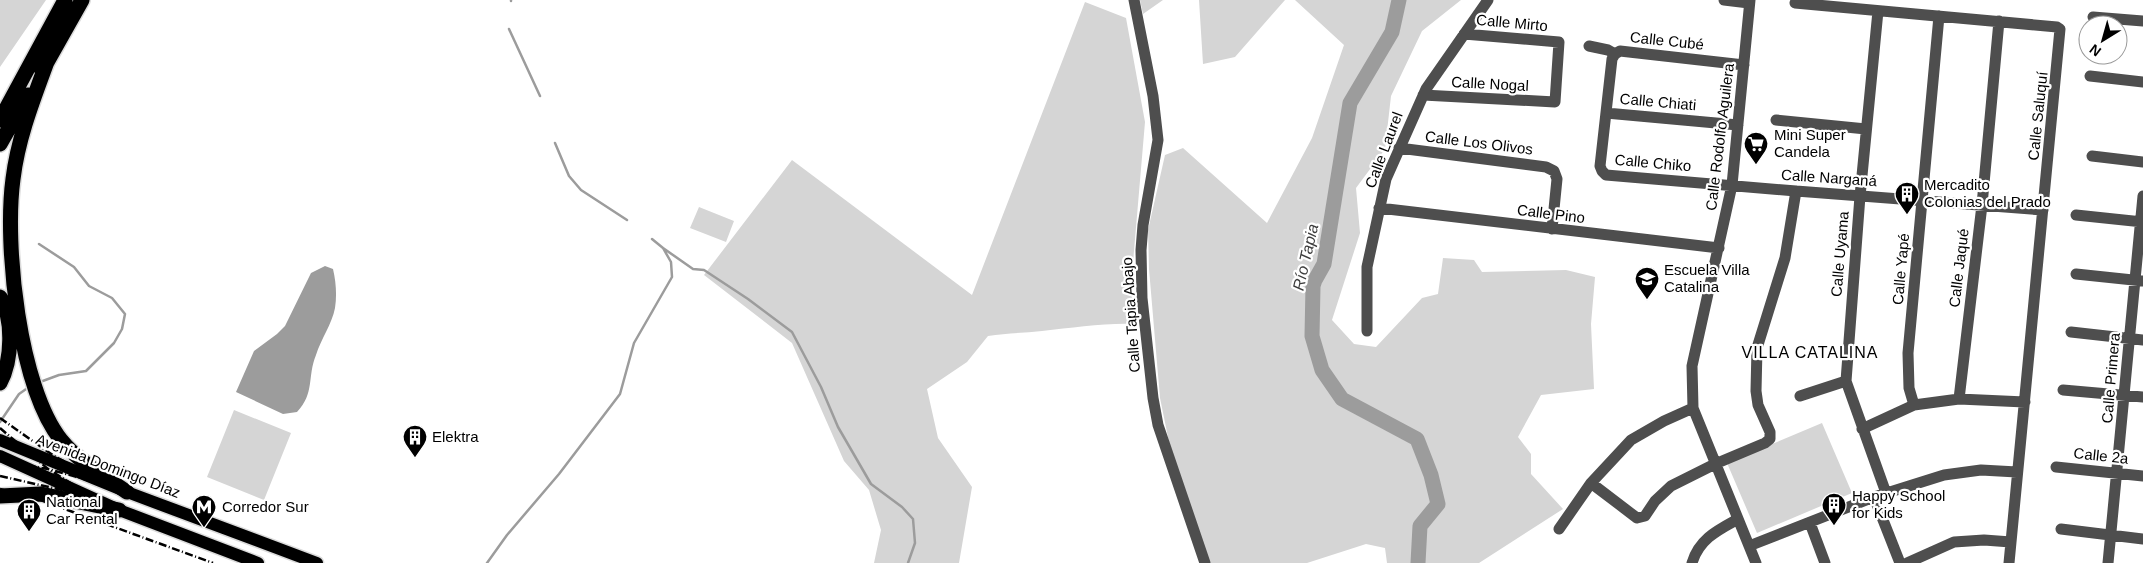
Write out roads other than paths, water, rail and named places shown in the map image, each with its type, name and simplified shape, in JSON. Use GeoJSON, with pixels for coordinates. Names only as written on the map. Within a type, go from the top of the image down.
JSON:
{"type":"FeatureCollection","features":[{"type":"Feature","properties":{"kind":"highway"},"geometry":{"type":"LineString","coordinates":[[0,144],[41,58],[65,0]]}},
{"type":"Feature","properties":{"kind":"highway"},"geometry":{"type":"LineString","coordinates":[[0,120],[82,0]]}},
{"type":"Feature","properties":{"kind":"highway"},"geometry":{"type":"LineString","coordinates":[[0,107],[41,58]]}},
{"type":"Feature","properties":{"kind":"highway"},"geometry":{"type":"LineString","coordinates":[[41,58],[20,140],[13,180],[10,239],[16,304],[39,400],[48,419],[62,440],[82,460],[126,492]]}},
{"type":"Feature","properties":{"kind":"highway"},"geometry":{"type":"LineString","coordinates":[[0,297],[9,324],[10,352],[8,364],[0,383]]}},
{"type":"Feature","properties":{"kind":"highway"},"geometry":{"type":"LineString","coordinates":[[0,496],[41,494],[119,510]]}},
{"type":"Feature","properties":{"kind":"main road","name":"Avenida Domingo Díaz"},"geometry":{"type":"LineString","coordinates":[[0,440],[126,492],[317,563]]}},
{"type":"Feature","properties":{"kind":"main road","name":"Avenida Domingo Díaz"},"geometry":{"type":"LineString","coordinates":[[0,456],[119,510],[258,563]]}},
{"type":"Feature","properties":{"kind":"street","name":"Calle Tapia Abajo"},"geometry":{"type":"LineString","coordinates":[[1134,0],[1153,96],[1158,140],[1143,225],[1141,250],[1142,298],[1153,398],[1163,440],[1204,563]]}},
{"type":"Feature","properties":{"kind":"street","name":"Calle Laurel"},"geometry":{"type":"LineString","coordinates":[[1367,331],[1367,267],[1386,179],[1423,95],[1488,0]]}},
{"type":"Feature","properties":{"kind":"street"},"geometry":{"type":"LineString","coordinates":[[1724,0],[1750,2]]}},
{"type":"Feature","properties":{"kind":"street","name":"Calle Rodolfo Aguilera"},"geometry":{"type":"LineString","coordinates":[[1750,2],[1732,185],[1692,366],[1693,408],[1756,563]]}},
{"type":"Feature","properties":{"kind":"street","name":"Calle Saluquí"},"geometry":{"type":"LineString","coordinates":[[1795,3],[1999,21],[2057,27],[2060,29],[2009,563]]}},
{"type":"Feature","properties":{"kind":"street","name":"Calle Uyama"},"geometry":{"type":"LineString","coordinates":[[1878,11],[1860,196],[1846,381],[1886,493]]}},
{"type":"Feature","properties":{"kind":"street","name":"Calle Yapé"},"geometry":{"type":"LineString","coordinates":[[1914,405],[1910,388],[1908,353],[1939,16]]}},
{"type":"Feature","properties":{"kind":"street"},"geometry":{"type":"LineString","coordinates":[[2128,20],[2143,21]]}},
{"type":"Feature","properties":{"kind":"street","name":"Calle Jaqué"},"geometry":{"type":"LineString","coordinates":[[1959,400],[1982,205],[1999,21]]}},
{"type":"Feature","properties":{"kind":"street","name":"Calle Mirto"},"geometry":{"type":"LineString","coordinates":[[1464,34],[1559,42],[1556,102]]}},
{"type":"Feature","properties":{"kind":"street","name":"Calle Cubé"},"geometry":{"type":"LineString","coordinates":[[1590,46],[1608,50],[1615,54],[1620,51],[1744,65]]}},
{"type":"Feature","properties":{"kind":"street","name":"Calle Chiko"},"geometry":{"type":"LineString","coordinates":[[1615,54],[1612,59],[1600,166],[1602,172],[1606,175],[1732,185]]}},
{"type":"Feature","properties":{"kind":"street"},"geometry":{"type":"LineString","coordinates":[[2090,76],[2143,82]]}},
{"type":"Feature","properties":{"kind":"street","name":"Calle Nogal"},"geometry":{"type":"LineString","coordinates":[[1423,95],[1556,102]]}},
{"type":"Feature","properties":{"kind":"street","name":"Calle Chiati"},"geometry":{"type":"LineString","coordinates":[[1606,113],[1738,125]]}},
{"type":"Feature","properties":{"kind":"street"},"geometry":{"type":"LineString","coordinates":[[1776,120],[1866,129]]}},
{"type":"Feature","properties":{"kind":"street","name":"Calle Los Olivos"},"geometry":{"type":"LineString","coordinates":[[1399,148],[1546,167],[1554,171],[1557,179],[1552,229]]}},
{"type":"Feature","properties":{"kind":"street"},"geometry":{"type":"LineString","coordinates":[[2092,156],[2143,162]]}},
{"type":"Feature","properties":{"kind":"street","name":"Calle Narganá"},"geometry":{"type":"LineString","coordinates":[[1732,185],[2043,210]]}},
{"type":"Feature","properties":{"kind":"street"},"geometry":{"type":"LineString","coordinates":[[1591,483],[1637,518],[1642,518],[1655,501],[1671,486],[1715,464],[1765,444],[1770,439],[1770,432],[1758,405],[1756,391],[1758,348],[1785,258],[1796,191]]}},
{"type":"Feature","properties":{"kind":"street","name":"Calle Primera"},"geometry":{"type":"LineString","coordinates":[[2108,563],[2130,338],[2139,281],[2143,196]]}},
{"type":"Feature","properties":{"kind":"street","name":"Calle Pino"},"geometry":{"type":"LineString","coordinates":[[1379,208],[1719,248]]}},
{"type":"Feature","properties":{"kind":"street"},"geometry":{"type":"LineString","coordinates":[[2076,215],[2142,222]]}},
{"type":"Feature","properties":{"kind":"street"},"geometry":{"type":"LineString","coordinates":[[2076,274],[2139,281]]}},
{"type":"Feature","properties":{"kind":"street"},"geometry":{"type":"LineString","coordinates":[[2071,332],[2143,340]]}},
{"type":"Feature","properties":{"kind":"street"},"geometry":{"type":"LineString","coordinates":[[1800,396],[1846,381]]}},
{"type":"Feature","properties":{"kind":"street"},"geometry":{"type":"LineString","coordinates":[[2063,390],[2143,397]]}},
{"type":"Feature","properties":{"kind":"street"},"geometry":{"type":"LineString","coordinates":[[1862,429],[1914,405],[1959,400],[2025,402]]}},
{"type":"Feature","properties":{"kind":"street"},"geometry":{"type":"LineString","coordinates":[[1559,529],[1591,483],[1630,440],[1664,421],[1693,408]]}},
{"type":"Feature","properties":{"kind":"street","name":"Calle 2a"},"geometry":{"type":"LineString","coordinates":[[2056,467],[2143,476]]}},
{"type":"Feature","properties":{"kind":"street"},"geometry":{"type":"LineString","coordinates":[[1749,546],[1810,524],[1874,497],[1944,475],[1981,470],[2017,472]]}},
{"type":"Feature","properties":{"kind":"street"},"geometry":{"type":"LineString","coordinates":[[1874,497],[1900,563]]}},
{"type":"Feature","properties":{"kind":"street"},"geometry":{"type":"LineString","coordinates":[[1692,563],[1694,556],[1706,539],[1738,518]]}},
{"type":"Feature","properties":{"kind":"street"},"geometry":{"type":"LineString","coordinates":[[1810,524],[1824,563]]}},
{"type":"Feature","properties":{"kind":"street"},"geometry":{"type":"LineString","coordinates":[[2061,529],[2143,540]]}},
{"type":"Feature","properties":{"kind":"street"},"geometry":{"type":"LineString","coordinates":[[1907,563],[1954,542],[1984,540],[2011,542]]}},
{"type":"Feature","properties":{"kind":"waterway","name":"Río Tapia"},"geometry":{"type":"LineString","coordinates":[[1399,0],[1392,32],[1350,103],[1324,264],[1313,286],[1312,336],[1322,370],[1342,399],[1417,439],[1431,475],[1438,504],[1420,526],[1418,563]]}},
{"type":"Feature","properties":{"kind":"waterway"},"geometry":{"type":"LineString","coordinates":[[509,29],[540,96]]}},
{"type":"Feature","properties":{"kind":"waterway"},"geometry":{"type":"LineString","coordinates":[[555,143],[569,176],[581,190],[627,220]]}},
{"type":"Feature","properties":{"kind":"waterway"},"geometry":{"type":"LineString","coordinates":[[487,563],[507,535],[559,474],[620,394],[634,343],[672,277],[671,262],[663,248],[652,239]]}},
{"type":"Feature","properties":{"kind":"waterway"},"geometry":{"type":"LineString","coordinates":[[39,244],[74,267],[89,286],[112,298],[125,314],[122,329],[114,343],[86,371],[59,375],[40,382]]}},
{"type":"Feature","properties":{"kind":"waterway"},"geometry":{"type":"LineString","coordinates":[[663,248],[693,269],[704,270],[748,299],[792,332],[821,387],[838,427],[871,484],[902,507],[913,519],[915,543],[908,563]]}},
{"type":"Feature","properties":{"kind":"waterway"},"geometry":{"type":"LineString","coordinates":[[0,422],[19,394],[29,387]]}},
{"type":"Feature","properties":{"kind":"railway"},"geometry":{"type":"LineString","coordinates":[[0,418],[54,456],[91,476]]}},
{"type":"Feature","properties":{"kind":"railway"},"geometry":{"type":"LineString","coordinates":[[0,428],[48,469],[85,492]]}},
{"type":"Feature","properties":{"kind":"railway"},"geometry":{"type":"LineString","coordinates":[[0,461],[48,469],[81,478],[312,563]]}},
{"type":"Feature","properties":{"kind":"railway"},"geometry":{"type":"LineString","coordinates":[[0,476],[62,490],[263,563]]}},
{"type":"Feature","properties":{"kind":"railway"},"geometry":{"type":"LineString","coordinates":[[0,489],[40,500],[213,563]]}},
{"type":"Feature","properties":{"kind":"place","name":"Mini Super Candela"},"geometry":{"type":"Point","coordinates":[1756,165]}},
{"type":"Feature","properties":{"kind":"place","name":"Mercadito Colonias del Prado"},"geometry":{"type":"Point","coordinates":[1907,215]}},
{"type":"Feature","properties":{"kind":"place","name":"Escuela Villa Catalina"},"geometry":{"type":"Point","coordinates":[1647,300]}},
{"type":"Feature","properties":{"kind":"place","name":"Elektra"},"geometry":{"type":"Point","coordinates":[415,458]}},
{"type":"Feature","properties":{"kind":"place","name":"Happy School for Kids"},"geometry":{"type":"Point","coordinates":[1834,526]}},
{"type":"Feature","properties":{"kind":"place","name":"Corredor Sur"},"geometry":{"type":"Point","coordinates":[204,528]}},
{"type":"Feature","properties":{"kind":"place","name":"National Car Rental"},"geometry":{"type":"Point","coordinates":[29,532]}},
{"type":"Feature","properties":{"kind":"district","name":"VILLA CATALINA"},"geometry":{"type":"Point","coordinates":[1810,352]}}]}
